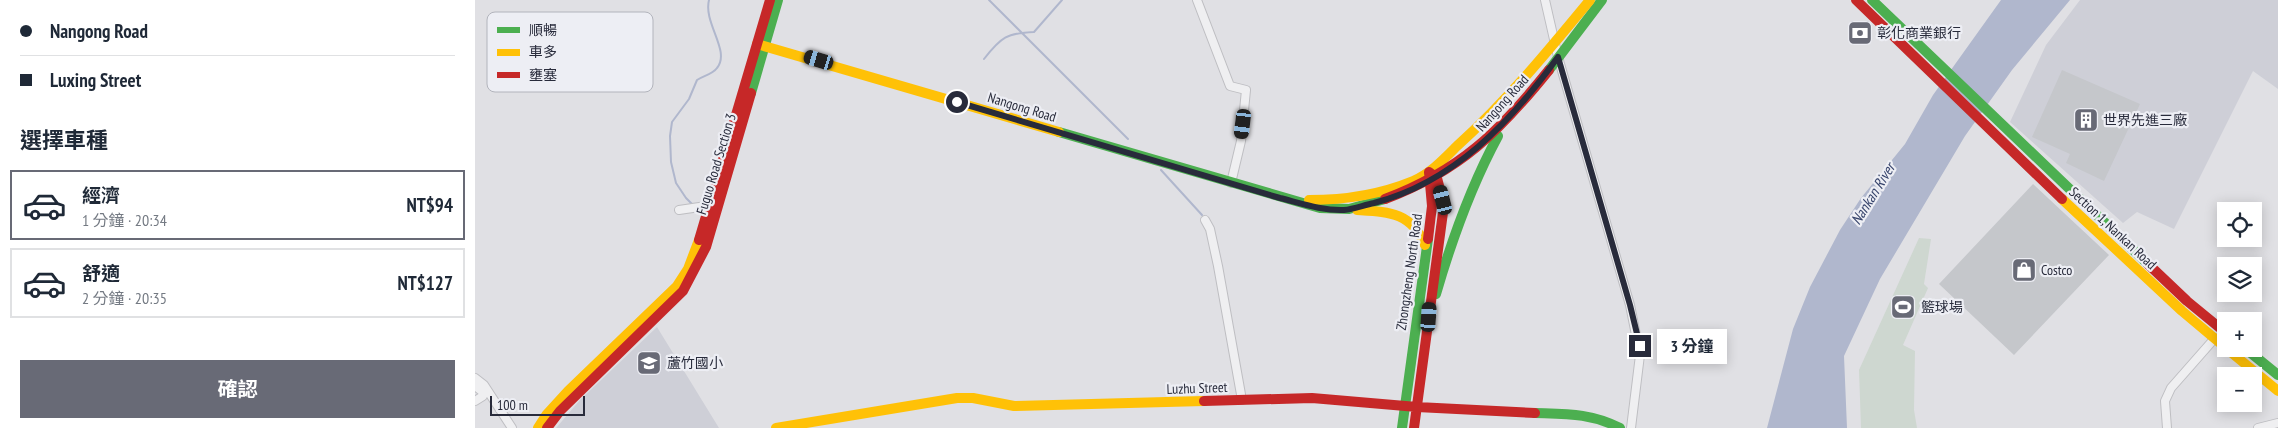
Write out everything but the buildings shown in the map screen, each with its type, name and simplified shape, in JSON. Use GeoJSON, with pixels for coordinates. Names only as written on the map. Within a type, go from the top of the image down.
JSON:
{"type":"FeatureCollection","features":[{"type":"Feature","properties":{"kind":"street","name":"Fuguo Road Section 3"},"geometry":{"type":"LineString","coordinates":[[761,45],[770,0]]}},
{"type":"Feature","properties":{"kind":"street","name":"Fuguo Road Section 3"},"geometry":{"type":"LineString","coordinates":[[650,317],[683,291],[706,246],[713,205],[761,45],[778,0]]}},
{"type":"Feature","properties":{"kind":"street"},"geometry":{"type":"LineString","coordinates":[[1197,0],[1230,86],[1246,90],[1241,141],[1231,183]]}},
{"type":"Feature","properties":{"kind":"street"},"geometry":{"type":"LineString","coordinates":[[1545,0],[1558,57],[1640,346],[1631,428]]}},
{"type":"Feature","properties":{"kind":"street","name":"Nangong Road"},"geometry":{"type":"LineString","coordinates":[[1280,198],[1339,200],[1367,196],[1431,177],[1530,73],[1591,0]]}},
{"type":"Feature","properties":{"kind":"street","name":"Nangong Road"},"geometry":{"type":"LineString","coordinates":[[761,45],[1280,198],[1315,206],[1346,210],[1394,197],[1475,151],[1515,111],[1602,0]]}},
{"type":"Feature","properties":{"kind":"street"},"geometry":{"type":"LineString","coordinates":[[1856,0],[1936,68]]}},
{"type":"Feature","properties":{"kind":"street"},"geometry":{"type":"LineString","coordinates":[[1872,0],[1936,68]]}},
{"type":"Feature","properties":{"kind":"street","name":"Section 1, Nankan Road"},"geometry":{"type":"LineString","coordinates":[[1936,68],[1989,112],[2187,301],[2217,326]]}},
{"type":"Feature","properties":{"kind":"street","name":"Section 1, Nankan Road"},"geometry":{"type":"LineString","coordinates":[[1936,68],[1984,124],[2090,226],[2215,338]]}},
{"type":"Feature","properties":{"kind":"street"},"geometry":{"type":"LineString","coordinates":[[1429,317],[1449,248],[1471,194],[1493,144],[1515,111]]}},
{"type":"Feature","properties":{"kind":"street","name":"Zhongzheng North Road"},"geometry":{"type":"LineString","coordinates":[[1402,428],[1425,245],[1432,206],[1431,177]]}},
{"type":"Feature","properties":{"kind":"street","name":"Zhongzheng North Road"},"geometry":{"type":"LineString","coordinates":[[1414,428],[1444,205],[1431,177]]}},
{"type":"Feature","properties":{"kind":"street"},"geometry":{"type":"LineString","coordinates":[[679,210],[713,205]]}},
{"type":"Feature","properties":{"kind":"street"},"geometry":{"type":"LineString","coordinates":[[1346,210],[1390,212],[1402,216],[1416,226],[1425,245]]}},
{"type":"Feature","properties":{"kind":"street"},"geometry":{"type":"LineString","coordinates":[[1205,220],[1218,266],[1242,400]]}},
{"type":"Feature","properties":{"kind":"street"},"geometry":{"type":"LineString","coordinates":[[538,428],[547,414],[568,391],[650,317]]}},
{"type":"Feature","properties":{"kind":"street"},"geometry":{"type":"LineString","coordinates":[[547,428],[560,411],[650,317]]}},
{"type":"Feature","properties":{"kind":"street"},"geometry":{"type":"LineString","coordinates":[[2167,428],[2165,401],[2171,388],[2215,338]]}},
{"type":"Feature","properties":{"kind":"street","name":"Section 1, Nankan Road"},"geometry":{"type":"LineString","coordinates":[[2238,357],[2278,391]]}},
{"type":"Feature","properties":{"kind":"street"},"geometry":{"type":"LineString","coordinates":[[2256,357],[2278,375]]}},
{"type":"Feature","properties":{"kind":"street"},"geometry":{"type":"LineString","coordinates":[[475,378],[484,385],[512,428]]}},
{"type":"Feature","properties":{"kind":"street"},"geometry":{"type":"LineString","coordinates":[[475,386],[484,393],[483,396],[475,401]]}},
{"type":"Feature","properties":{"kind":"street","name":"Luzhu Street"},"geometry":{"type":"LineString","coordinates":[[776,428],[957,398],[973,398],[1014,406],[1312,398],[1417,407],[1587,415],[1605,420],[1620,428]]}},
{"type":"Feature","properties":{"kind":"street"},"geometry":{"type":"LineString","coordinates":[[2258,428],[2278,423]]}},
{"type":"Feature","properties":{"kind":"shaded area"},"geometry":{"type":"Polygon","coordinates":[[[2080,0],[2278,0],[2278,89],[2253,71],[2174,229],[2137,212],[2123,223],[2010,122],[2046,45],[2080,0]]]}},
{"type":"Feature","properties":{"kind":"shaded area"},"geometry":{"type":"Polygon","coordinates":[[[1919,238],[1931,239],[1924,284],[1928,288],[1903,345],[1915,351],[1914,410],[1917,428],[1861,428],[1859,370],[1919,238]]]}},
{"type":"Feature","properties":{"kind":"shaded area","name":"蘆竹國小"},"geometry":{"type":"Polygon","coordinates":[[[657,327],[719,428],[556,428],[580,400],[657,327]]]}},
{"type":"Feature","properties":{"kind":"water","name":"Nankan River"},"geometry":{"type":"Polygon","coordinates":[[[2001,0],[2070,0],[2012,70],[1965,136],[1880,279],[1844,356],[1847,428],[1767,428],[1793,329],[1810,287],[1840,230],[1861,198],[1905,144],[1933,95],[2001,0]]]}},
{"type":"Feature","properties":{"kind":"waterway"},"geometry":{"type":"LineString","coordinates":[[693,205],[676,183],[671,162],[670,136],[672,122],[689,99],[697,80],[715,70],[720,61],[721,53],[708,9],[709,0]]}},
{"type":"Feature","properties":{"kind":"waterway"},"geometry":{"type":"LineString","coordinates":[[989,0],[1128,139]]}},
{"type":"Feature","properties":{"kind":"waterway"},"geometry":{"type":"LineString","coordinates":[[984,59],[1005,38],[1011,35],[1034,32],[1062,0]]}},
{"type":"Feature","properties":{"kind":"waterway"},"geometry":{"type":"LineString","coordinates":[[1161,170],[1202,215]]}},
{"type":"Feature","properties":{"kind":"traffic: fast"},"geometry":{"type":"LineString","coordinates":[[751,93],[778,0]]}},
{"type":"Feature","properties":{"kind":"traffic: fast"},"geometry":{"type":"LineString","coordinates":[[1549,70],[1602,0]]}},
{"type":"Feature","properties":{"kind":"traffic: fast"},"geometry":{"type":"LineString","coordinates":[[1872,0],[2148,264]]}},
{"type":"Feature","properties":{"kind":"traffic: fast"},"geometry":{"type":"LineString","coordinates":[[1059,132],[1320,208],[1349,209],[1385,199]]}},
{"type":"Feature","properties":{"kind":"traffic: fast"},"geometry":{"type":"LineString","coordinates":[[1436,294],[1463,213],[1479,174],[1498,136]]}},
{"type":"Feature","properties":{"kind":"traffic: fast"},"geometry":{"type":"LineString","coordinates":[[1402,428],[1428,239]]}},
{"type":"Feature","properties":{"kind":"traffic: fast"},"geometry":{"type":"LineString","coordinates":[[2256,357],[2278,375]]}},
{"type":"Feature","properties":{"kind":"traffic: fast"},"geometry":{"type":"LineString","coordinates":[[1535,413],[1589,417],[1620,428]]}},
{"type":"Feature","properties":{"kind":"traffic: slow"},"geometry":{"type":"LineString","coordinates":[[1309,200],[1349,198],[1375,193],[1413,181],[1431,170],[1510,94],[1590,0]]}},
{"type":"Feature","properties":{"kind":"traffic: slow"},"geometry":{"type":"LineString","coordinates":[[757,44],[1059,132]]}},
{"type":"Feature","properties":{"kind":"traffic: slow"},"geometry":{"type":"LineString","coordinates":[[2062,199],[2182,311],[2217,340]]}},
{"type":"Feature","properties":{"kind":"traffic: slow"},"geometry":{"type":"LineString","coordinates":[[1357,210],[1389,213],[1406,220],[1413,226],[1425,245]]}},
{"type":"Feature","properties":{"kind":"traffic: slow"},"geometry":{"type":"LineString","coordinates":[[538,428],[547,414],[568,391],[677,286],[688,269],[699,240]]}},
{"type":"Feature","properties":{"kind":"traffic: slow"},"geometry":{"type":"LineString","coordinates":[[2237,357],[2278,391]]}},
{"type":"Feature","properties":{"kind":"traffic: slow"},"geometry":{"type":"LineString","coordinates":[[776,428],[957,398],[973,398],[1014,406],[1204,401]]}},
{"type":"Feature","properties":{"kind":"traffic: jam"},"geometry":{"type":"LineString","coordinates":[[699,240],[770,0]]}},
{"type":"Feature","properties":{"kind":"traffic: jam"},"geometry":{"type":"LineString","coordinates":[[1856,0],[2062,199]]}},
{"type":"Feature","properties":{"kind":"traffic: jam"},"geometry":{"type":"LineString","coordinates":[[1385,199],[1435,176],[1477,147],[1513,112],[1549,70]]}},
{"type":"Feature","properties":{"kind":"traffic: jam"},"geometry":{"type":"LineString","coordinates":[[547,428],[560,411],[683,291],[706,247],[751,93]]}},
{"type":"Feature","properties":{"kind":"traffic: jam"},"geometry":{"type":"LineString","coordinates":[[1414,428],[1444,205],[1437,178],[1429,172],[1432,206],[1428,239]]}},
{"type":"Feature","properties":{"kind":"traffic: jam"},"geometry":{"type":"LineString","coordinates":[[2148,264],[2187,301],[2217,326]]}},
{"type":"Feature","properties":{"kind":"traffic: jam"},"geometry":{"type":"LineString","coordinates":[[1204,401],[1312,398],[1417,407],[1535,413]]}},
{"type":"Feature","properties":{"kind":"place","name":"彰化商業銀行"},"geometry":{"type":"Point","coordinates":[1860,33]}},
{"type":"Feature","properties":{"kind":"place","name":"世界先進三廠"},"geometry":{"type":"Point","coordinates":[2086,120]}},
{"type":"Feature","properties":{"kind":"place","name":"Costco"},"geometry":{"type":"Point","coordinates":[2024,270]}},
{"type":"Feature","properties":{"kind":"place","name":"籃球場"},"geometry":{"type":"Point","coordinates":[1903,307]}},
{"type":"Feature","properties":{"kind":"place","name":"蘆竹國小"},"geometry":{"type":"Point","coordinates":[649,363]}},
{"type":"Feature","properties":{"kind":"route"},"geometry":{"type":"LineString","coordinates":[[957,102],[1280,198],[1315,206],[1346,210],[1394,197],[1437,178],[1475,151],[1515,111],[1558,57],[1630,305],[1640,346]]}}]}
